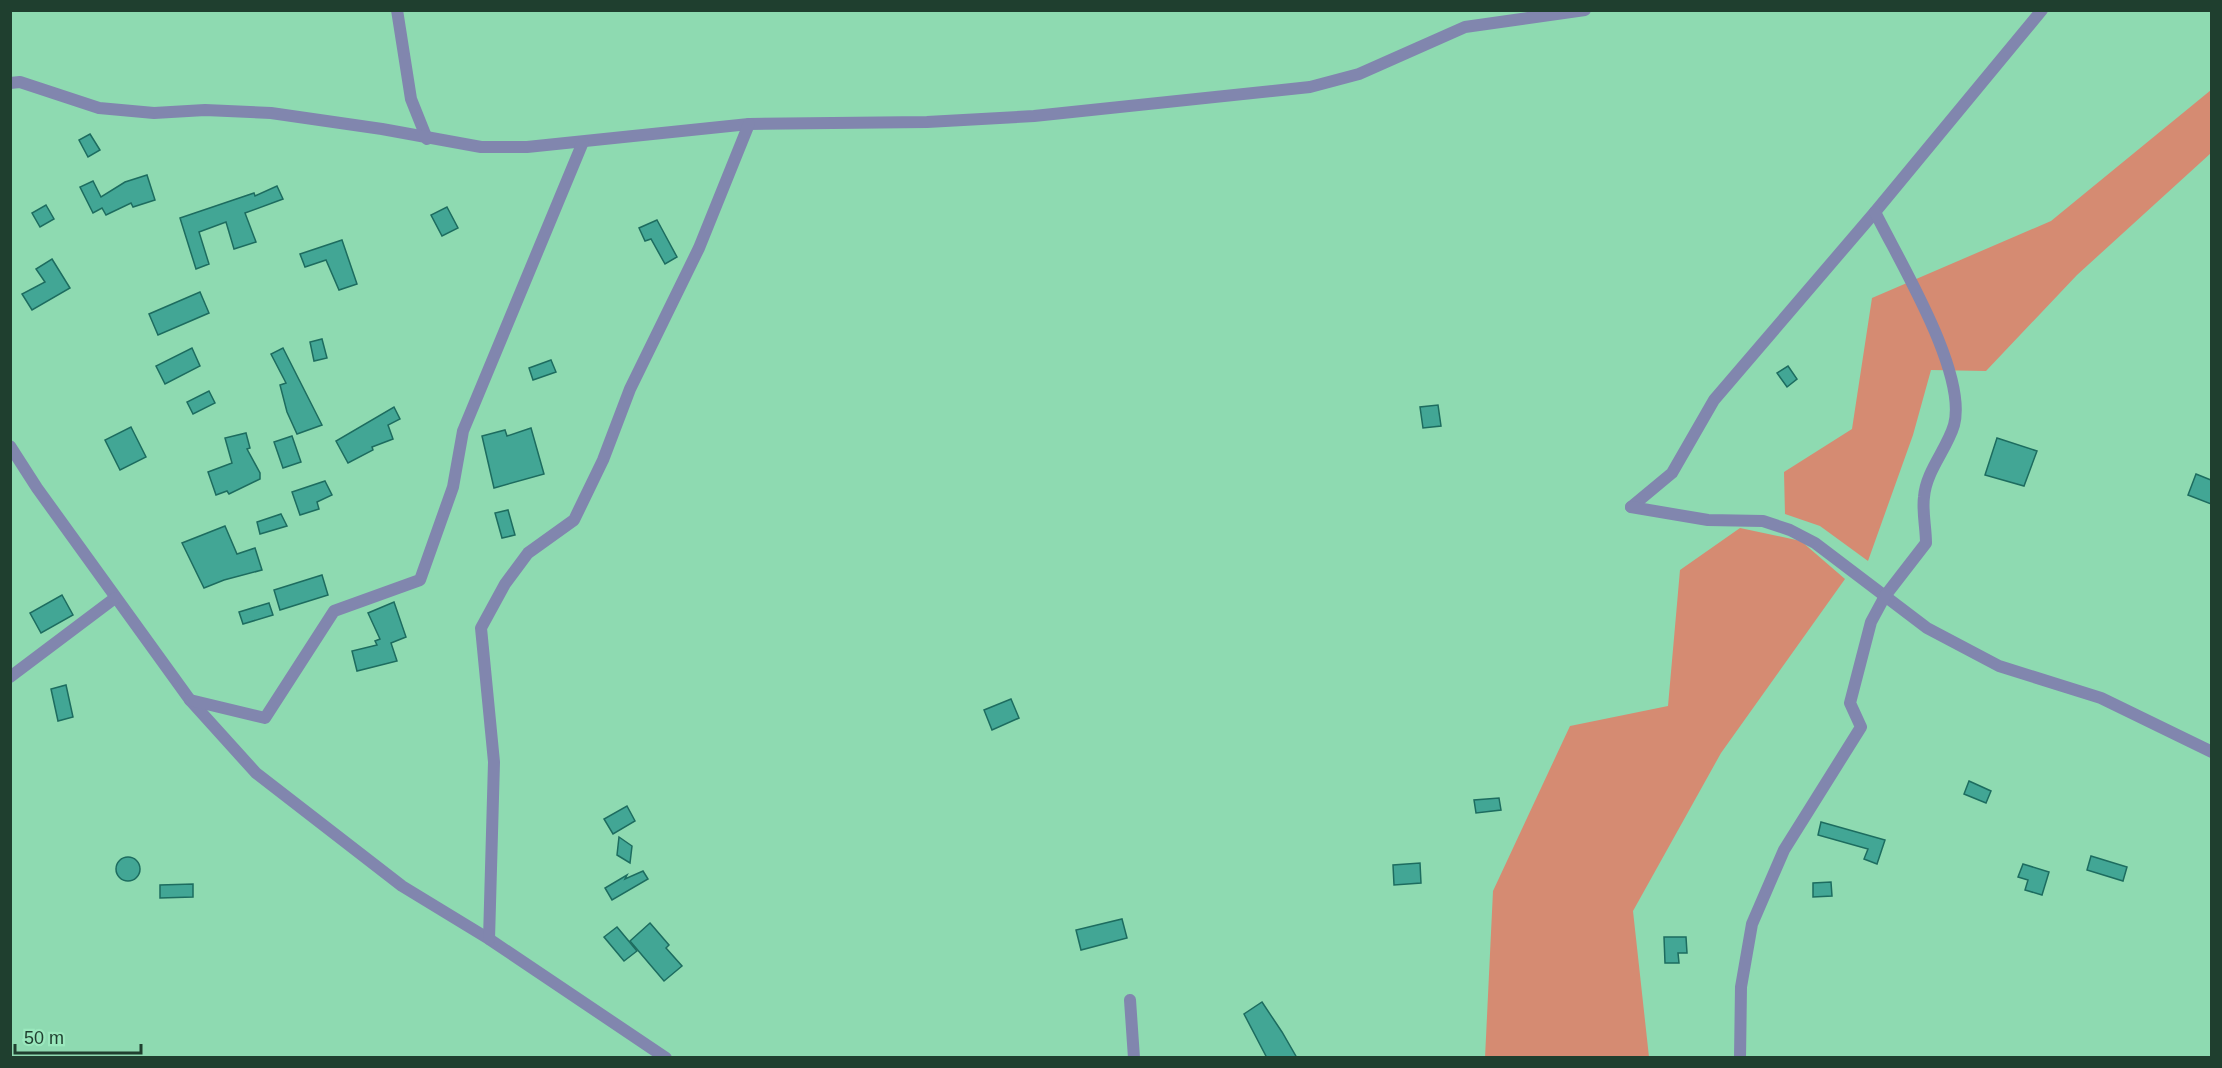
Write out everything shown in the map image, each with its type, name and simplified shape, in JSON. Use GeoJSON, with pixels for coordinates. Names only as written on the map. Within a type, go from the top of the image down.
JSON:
{"type":"FeatureCollection","features":[{"type":"Feature","properties":{"kind":"street"},"geometry":{"type":"LineString","coordinates":[[398,10],[411,99],[427,139]]}},
{"type":"Feature","properties":{"kind":"street"},"geometry":{"type":"LineString","coordinates":[[10,83],[20,82],[99,108],[154,113],[205,110],[271,113],[382,129],[481,147],[583,142],[749,124],[927,122],[1034,117],[1310,87],[1359,74],[1465,27],[1585,10]]}},
{"type":"Feature","properties":{"kind":"street"},"geometry":{"type":"LineString","coordinates":[[2042,10],[1875,212],[1714,400],[1672,473],[1630,507],[1708,520],[1762,521],[1790,530],[1815,543],[1926,628],[1998,666],[2102,698],[2211,752]]}},
{"type":"Feature","properties":{"kind":"street"},"geometry":{"type":"LineString","coordinates":[[489,939],[494,762],[481,628],[506,584],[528,553],[574,520],[603,460],[630,389],[699,248],[749,124]]}},
{"type":"Feature","properties":{"kind":"street"},"geometry":{"type":"LineString","coordinates":[[190,700],[265,718],[334,611],[420,580],[453,487],[463,431],[583,142]]}},
{"type":"Feature","properties":{"kind":"street"},"geometry":{"type":"LineString","coordinates":[[1740,1058],[1741,987],[1752,924],[1784,850],[1860,727],[1850,703],[1871,622],[1885,596],[1926,543],[1923,496],[1929,477],[1954,425],[1956,408],[1948,366],[1939,342],[1875,212]]}},
{"type":"Feature","properties":{"kind":"street"},"geometry":{"type":"LineString","coordinates":[[10,446],[37,488],[190,700],[255,773],[402,886],[489,939],[666,1058]]}},
{"type":"Feature","properties":{"kind":"street"},"geometry":{"type":"LineString","coordinates":[[10,677],[115,598]]}},
{"type":"Feature","properties":{"kind":"street"},"geometry":{"type":"LineString","coordinates":[[1130,1000],[1134,1058]]}},
{"type":"Feature","properties":{"kind":"shaded area"},"geometry":{"type":"Polygon","coordinates":[[[2211,90],[2211,153],[2077,275],[1986,371],[1931,370],[1913,435],[1868,561],[1820,526],[1785,514],[1784,472],[1852,429],[1872,298],[2051,221],[2211,90]]]}},
{"type":"Feature","properties":{"kind":"shaded area"},"geometry":{"type":"Polygon","coordinates":[[[1740,528],[1801,541],[1845,579],[1721,753],[1633,911],[1649,1057],[1485,1058],[1493,891],[1570,726],[1668,706],[1680,570],[1740,528]]]}},
{"type":"Feature","properties":{"kind":"building"},"geometry":{"type":"Polygon","coordinates":[[[90,134],[100,150],[88,157],[79,140],[90,134]]]}},
{"type":"Feature","properties":{"kind":"building"},"geometry":{"type":"Polygon","coordinates":[[[147,175],[155,200],[133,207],[131,203],[106,215],[102,208],[93,213],[80,187],[93,181],[101,197],[125,182],[147,175]]]}},
{"type":"Feature","properties":{"kind":"building"},"geometry":{"type":"Polygon","coordinates":[[[277,186],[283,199],[245,213],[256,242],[234,249],[226,222],[199,232],[209,264],[196,269],[180,218],[254,193],[255,196],[277,186]]]}},
{"type":"Feature","properties":{"kind":"building"},"geometry":{"type":"Polygon","coordinates":[[[46,205],[54,219],[40,227],[32,213],[46,205]]]}},
{"type":"Feature","properties":{"kind":"building"},"geometry":{"type":"Polygon","coordinates":[[[447,207],[458,228],[442,236],[431,215],[447,207]]]}},
{"type":"Feature","properties":{"kind":"building"},"geometry":{"type":"Polygon","coordinates":[[[657,220],[677,257],[665,264],[651,239],[645,241],[639,228],[657,220]]]}},
{"type":"Feature","properties":{"kind":"building"},"geometry":{"type":"Polygon","coordinates":[[[342,240],[357,284],[339,290],[326,260],[305,267],[300,254],[342,240]]]}},
{"type":"Feature","properties":{"kind":"building"},"geometry":{"type":"Polygon","coordinates":[[[52,259],[70,288],[32,310],[22,294],[45,282],[36,269],[52,259]]]}},
{"type":"Feature","properties":{"kind":"building"},"geometry":{"type":"Polygon","coordinates":[[[200,292],[209,313],[158,335],[149,314],[200,292]]]}},
{"type":"Feature","properties":{"kind":"building"},"geometry":{"type":"Polygon","coordinates":[[[322,339],[327,358],[314,361],[310,342],[322,339]]]}},
{"type":"Feature","properties":{"kind":"building"},"geometry":{"type":"Polygon","coordinates":[[[192,348],[200,366],[165,384],[156,366],[192,348]]]}},
{"type":"Feature","properties":{"kind":"building"},"geometry":{"type":"Polygon","coordinates":[[[283,348],[322,425],[297,434],[287,412],[280,385],[286,383],[271,354],[283,348]]]}},
{"type":"Feature","properties":{"kind":"building"},"geometry":{"type":"Polygon","coordinates":[[[551,360],[556,372],[533,380],[529,368],[551,360]]]}},
{"type":"Feature","properties":{"kind":"building"},"geometry":{"type":"Polygon","coordinates":[[[1788,366],[1797,379],[1787,387],[1777,373],[1788,366]]]}},
{"type":"Feature","properties":{"kind":"building"},"geometry":{"type":"Polygon","coordinates":[[[209,391],[215,403],[193,414],[187,402],[209,391]]]}},
{"type":"Feature","properties":{"kind":"building"},"geometry":{"type":"Polygon","coordinates":[[[1438,405],[1441,426],[1423,428],[1420,407],[1438,405]]]}},
{"type":"Feature","properties":{"kind":"building"},"geometry":{"type":"Polygon","coordinates":[[[394,407],[400,419],[388,425],[393,439],[372,447],[373,450],[348,463],[336,441],[394,407]]]}},
{"type":"Feature","properties":{"kind":"building"},"geometry":{"type":"Polygon","coordinates":[[[131,427],[146,457],[120,470],[105,440],[131,427]]]}},
{"type":"Feature","properties":{"kind":"building"},"geometry":{"type":"Polygon","coordinates":[[[531,428],[544,474],[494,488],[482,436],[505,430],[507,436],[531,428]]]}},
{"type":"Feature","properties":{"kind":"building"},"geometry":{"type":"Polygon","coordinates":[[[246,433],[250,448],[247,449],[260,473],[260,479],[229,494],[227,491],[216,495],[208,472],[232,463],[225,438],[246,433]]]}},
{"type":"Feature","properties":{"kind":"building"},"geometry":{"type":"Polygon","coordinates":[[[292,436],[301,462],[283,468],[274,442],[292,436]]]}},
{"type":"Feature","properties":{"kind":"building"},"geometry":{"type":"Polygon","coordinates":[[[1997,438],[2037,451],[2024,486],[1985,475],[1997,438]]]}},
{"type":"Feature","properties":{"kind":"building"},"geometry":{"type":"Polygon","coordinates":[[[2196,474],[2211,480],[2211,504],[2188,495],[2196,474]]]}},
{"type":"Feature","properties":{"kind":"building"},"geometry":{"type":"Polygon","coordinates":[[[325,481],[332,495],[317,502],[319,509],[300,515],[292,492],[325,481]]]}},
{"type":"Feature","properties":{"kind":"building"},"geometry":{"type":"Polygon","coordinates":[[[508,510],[515,535],[502,538],[495,513],[508,510]]]}},
{"type":"Feature","properties":{"kind":"building"},"geometry":{"type":"Polygon","coordinates":[[[281,514],[287,526],[260,534],[257,522],[281,514]]]}},
{"type":"Feature","properties":{"kind":"building"},"geometry":{"type":"Polygon","coordinates":[[[225,526],[237,554],[255,548],[262,570],[204,588],[182,543],[225,526]]]}},
{"type":"Feature","properties":{"kind":"building"},"geometry":{"type":"Polygon","coordinates":[[[322,575],[328,595],[280,610],[274,590],[322,575]]]}},
{"type":"Feature","properties":{"kind":"building"},"geometry":{"type":"Polygon","coordinates":[[[62,595],[73,615],[41,633],[30,613],[62,595]]]}},
{"type":"Feature","properties":{"kind":"building"},"geometry":{"type":"Polygon","coordinates":[[[394,602],[406,637],[391,643],[397,661],[357,671],[352,651],[377,645],[375,641],[380,639],[368,613],[394,602]]]}},
{"type":"Feature","properties":{"kind":"building"},"geometry":{"type":"Polygon","coordinates":[[[269,603],[273,615],[243,624],[239,612],[269,603]]]}},
{"type":"Feature","properties":{"kind":"building"},"geometry":{"type":"Polygon","coordinates":[[[66,685],[73,717],[58,721],[51,689],[66,685]]]}},
{"type":"Feature","properties":{"kind":"building"},"geometry":{"type":"Polygon","coordinates":[[[1011,699],[1019,718],[992,730],[984,710],[1011,699]]]}},
{"type":"Feature","properties":{"kind":"building"},"geometry":{"type":"Polygon","coordinates":[[[1969,781],[1991,791],[1986,803],[1964,794],[1969,781]]]}},
{"type":"Feature","properties":{"kind":"building"},"geometry":{"type":"Polygon","coordinates":[[[1499,798],[1501,810],[1476,813],[1474,800],[1499,798]]]}},
{"type":"Feature","properties":{"kind":"building"},"geometry":{"type":"Polygon","coordinates":[[[627,806],[635,821],[613,834],[604,819],[627,806]]]}},
{"type":"Feature","properties":{"kind":"building"},"geometry":{"type":"Polygon","coordinates":[[[1821,822],[1885,840],[1877,864],[1864,859],[1868,849],[1818,835],[1821,822]]]}},
{"type":"Feature","properties":{"kind":"building"},"geometry":{"type":"Polygon","coordinates":[[[619,837],[632,846],[630,863],[617,855],[619,837]]]}},
{"type":"Feature","properties":{"kind":"building"},"geometry":{"type":"Polygon","coordinates":[[[2091,856],[2127,867],[2123,881],[2087,870],[2091,856]]]}},
{"type":"Feature","properties":{"kind":"building"},"geometry":{"type":"Polygon","coordinates":[[[128,857],[137,860],[140,869],[137,878],[128,881],[119,878],[116,869],[119,860],[128,857]]]}},
{"type":"Feature","properties":{"kind":"building"},"geometry":{"type":"Polygon","coordinates":[[[1420,863],[1421,883],[1394,885],[1393,865],[1420,863]]]}},
{"type":"Feature","properties":{"kind":"building"},"geometry":{"type":"Polygon","coordinates":[[[2023,864],[2049,872],[2042,895],[2025,890],[2028,880],[2018,877],[2023,864]]]}},
{"type":"Feature","properties":{"kind":"building"},"geometry":{"type":"Polygon","coordinates":[[[643,871],[648,879],[612,900],[605,888],[627,875],[625,879],[643,871]]]}},
{"type":"Feature","properties":{"kind":"building"},"geometry":{"type":"Polygon","coordinates":[[[1831,882],[1832,896],[1813,897],[1813,883],[1831,882]]]}},
{"type":"Feature","properties":{"kind":"building"},"geometry":{"type":"Polygon","coordinates":[[[193,884],[193,897],[160,898],[160,885],[193,884]]]}},
{"type":"Feature","properties":{"kind":"building"},"geometry":{"type":"Polygon","coordinates":[[[1122,919],[1127,938],[1081,950],[1076,930],[1122,919]]]}},
{"type":"Feature","properties":{"kind":"building"},"geometry":{"type":"Polygon","coordinates":[[[650,923],[669,945],[666,948],[682,966],[664,981],[630,941],[650,923]]]}},
{"type":"Feature","properties":{"kind":"building"},"geometry":{"type":"Polygon","coordinates":[[[617,927],[637,951],[624,961],[604,937],[617,927]]]}},
{"type":"Feature","properties":{"kind":"building"},"geometry":{"type":"Polygon","coordinates":[[[1664,937],[1686,937],[1687,953],[1678,953],[1679,963],[1665,963],[1664,937]]]}},
{"type":"Feature","properties":{"kind":"building"},"geometry":{"type":"Polygon","coordinates":[[[1262,1002],[1297,1058],[1267,1058],[1244,1014],[1262,1002]]]}}]}
